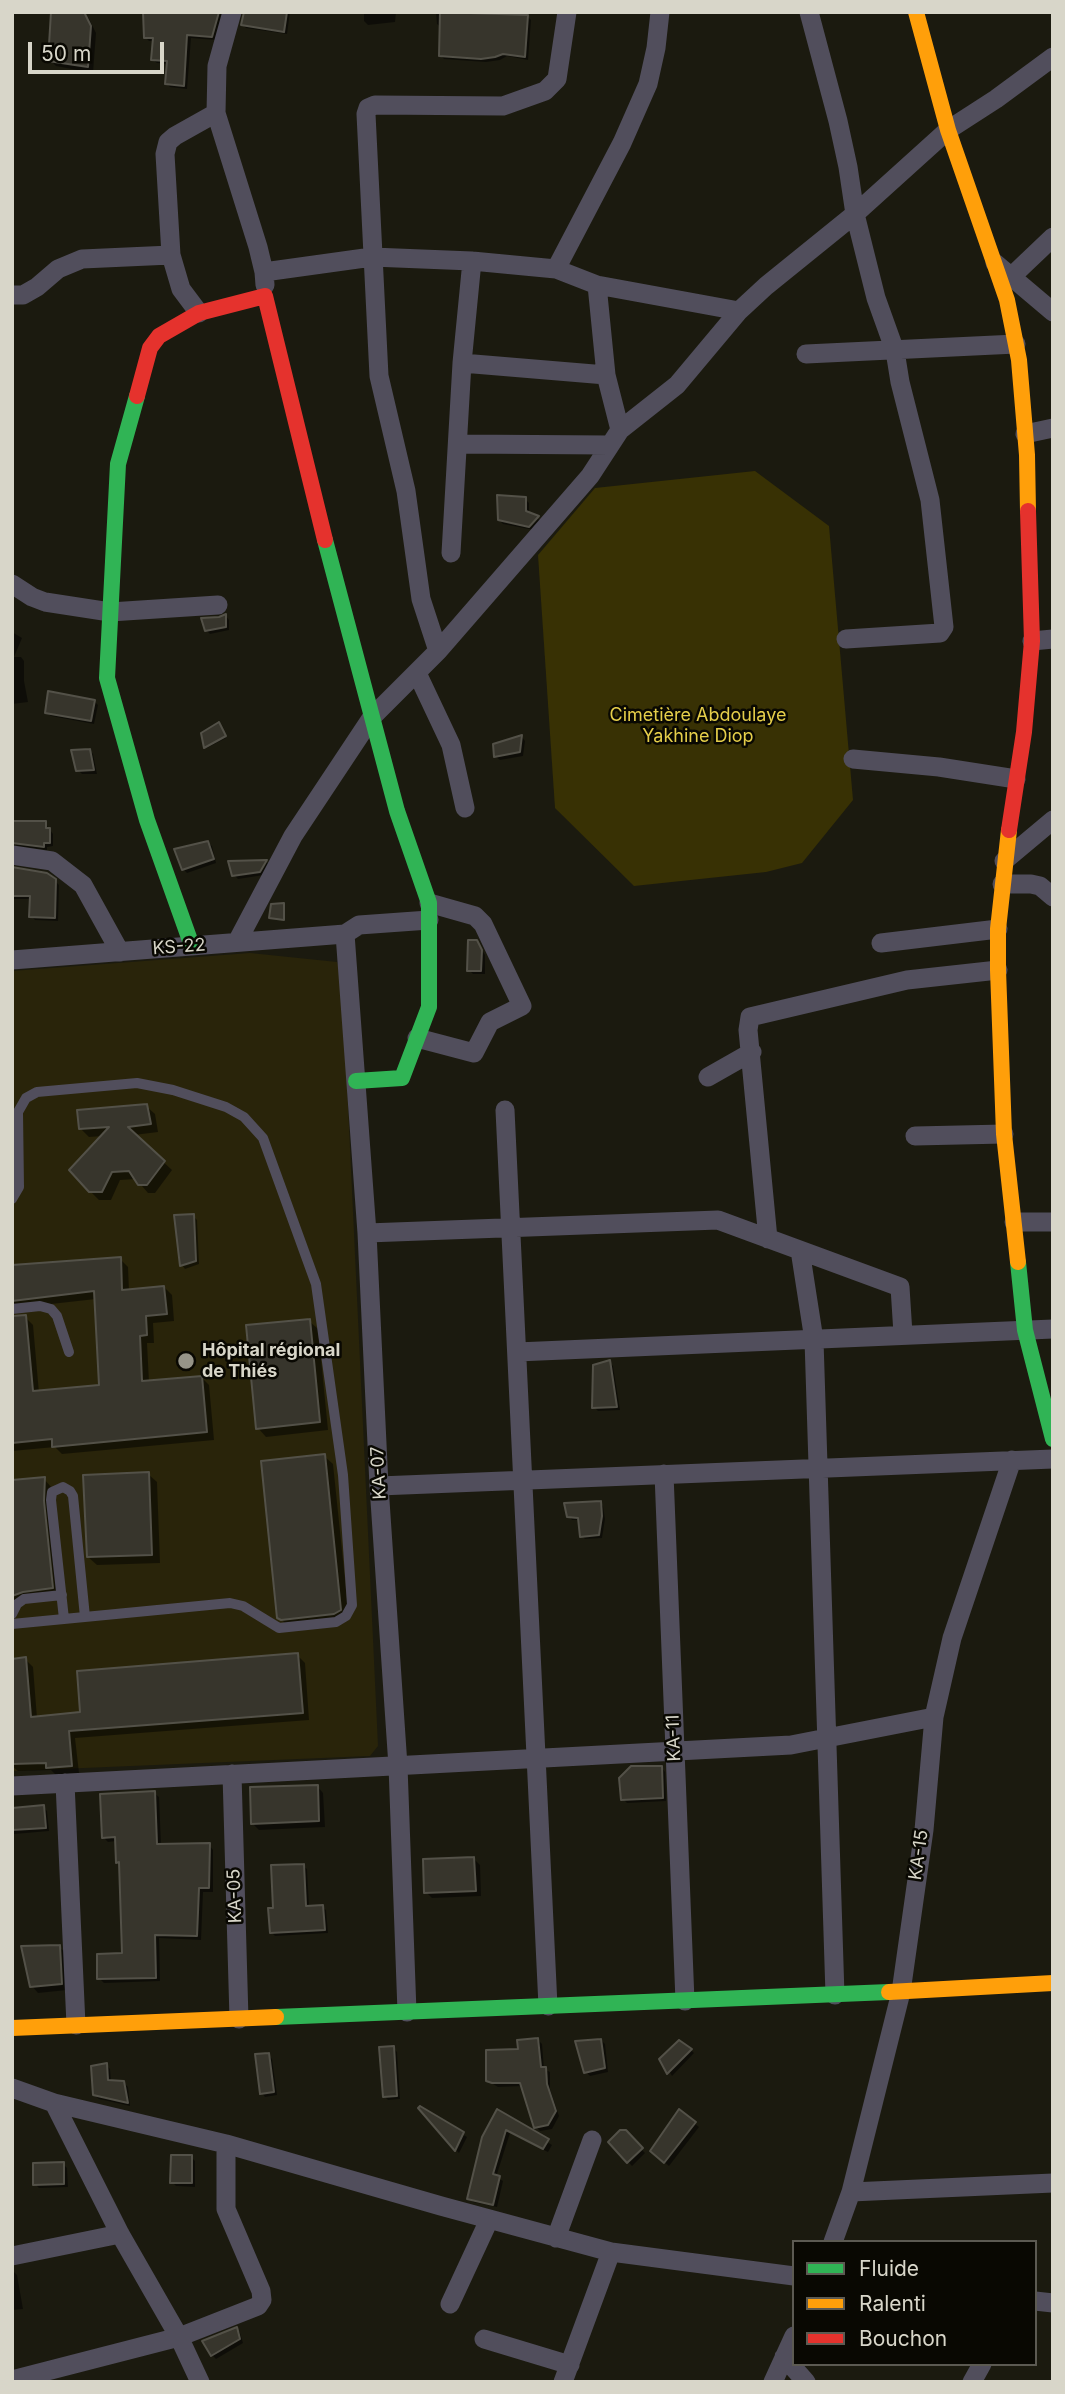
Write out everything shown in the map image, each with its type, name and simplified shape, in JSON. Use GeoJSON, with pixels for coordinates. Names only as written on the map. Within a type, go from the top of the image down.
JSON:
{"type":"FeatureCollection","features":[{"type":"Feature","properties":{"kind":"street"},"geometry":{"type":"LineString","coordinates":[[232,12],[217,65],[216,113],[264,272],[265,296],[334,576],[397,811],[429,912],[429,1006],[402,1077],[356,1081]]}},
{"type":"Feature","properties":{"kind":"street"},"geometry":{"type":"LineString","coordinates":[[438,652],[421,599],[405,491],[379,376],[366,114],[368,108],[375,105],[503,106],[545,91],[557,79],[568,12]]}},
{"type":"Feature","properties":{"kind":"street"},"geometry":{"type":"LineString","coordinates":[[556,269],[622,143],[648,84],[660,12]]}},
{"type":"Feature","properties":{"kind":"street"},"geometry":{"type":"LineString","coordinates":[[809,12],[838,121],[855,214],[876,298],[895,351],[900,382],[930,500],[943,631],[846,639]]}},
{"type":"Feature","properties":{"kind":"street"},"geometry":{"type":"LineString","coordinates":[[916,12],[948,130],[1007,300],[1016,344],[1025,434],[1032,641],[1024,732],[1004,861],[998,929],[998,970],[1004,1134],[1025,1330],[1053,1439]]}},
{"type":"Feature","properties":{"kind":"street"},"geometry":{"type":"LineString","coordinates":[[237,943],[293,836],[372,717],[438,652],[590,476],[615,438],[677,385],[739,311],[766,286],[855,214],[948,130],[1053,57]]}},
{"type":"Feature","properties":{"kind":"street"},"geometry":{"type":"LineString","coordinates":[[199,313],[181,289],[171,254],[165,154],[168,142],[216,113]]}},
{"type":"Feature","properties":{"kind":"street"},"geometry":{"type":"LineString","coordinates":[[1012,277],[1053,237]]}},
{"type":"Feature","properties":{"kind":"street"},"geometry":{"type":"LineString","coordinates":[[12,295],[23,295],[58,269],[82,259],[171,254]]}},
{"type":"Feature","properties":{"kind":"street"},"geometry":{"type":"LineString","coordinates":[[264,272],[372,257],[471,261],[556,269],[597,285],[739,311]]}},
{"type":"Feature","properties":{"kind":"street"},"geometry":{"type":"LineString","coordinates":[[451,553],[471,261]]}},
{"type":"Feature","properties":{"kind":"street"},"geometry":{"type":"LineString","coordinates":[[994,261],[1053,312]]}},
{"type":"Feature","properties":{"kind":"street"},"geometry":{"type":"LineString","coordinates":[[597,285],[615,438]]}},
{"type":"Feature","properties":{"kind":"street"},"geometry":{"type":"LineString","coordinates":[[192,946],[147,820],[107,678],[118,464],[150,348],[159,336],[199,313],[265,296]]}},
{"type":"Feature","properties":{"kind":"street"},"geometry":{"type":"LineString","coordinates":[[806,354],[1016,344]]}},
{"type":"Feature","properties":{"kind":"street"},"geometry":{"type":"LineString","coordinates":[[462,363],[606,375]]}},
{"type":"Feature","properties":{"kind":"street"},"geometry":{"type":"LineString","coordinates":[[1025,434],[1053,428]]}},
{"type":"Feature","properties":{"kind":"street"},"geometry":{"type":"LineString","coordinates":[[458,444],[615,438]]}},
{"type":"Feature","properties":{"kind":"street"},"geometry":{"type":"LineString","coordinates":[[12,584],[45,602],[110,612],[218,605]]}},
{"type":"Feature","properties":{"kind":"street"},"geometry":{"type":"LineString","coordinates":[[1032,641],[1053,639]]}},
{"type":"Feature","properties":{"kind":"street"},"geometry":{"type":"LineString","coordinates":[[417,673],[451,745],[465,808]]}},
{"type":"Feature","properties":{"kind":"street"},"geometry":{"type":"LineString","coordinates":[[853,759],[939,767],[1016,779]]}},
{"type":"Feature","properties":{"kind":"street"},"geometry":{"type":"LineString","coordinates":[[1004,861],[1053,820]]}},
{"type":"Feature","properties":{"kind":"street"},"geometry":{"type":"LineString","coordinates":[[12,855],[52,861],[83,885],[120,952]]}},
{"type":"Feature","properties":{"kind":"street"},"geometry":{"type":"LineString","coordinates":[[1002,884],[1040,886],[1053,897]]}},
{"type":"Feature","properties":{"kind":"street","name":"KS-22"},"geometry":{"type":"LineString","coordinates":[[12,960],[345,934],[359,925],[429,912],[475,916],[483,924],[522,1006],[490,1022],[474,1054],[417,1038]]}},
{"type":"Feature","properties":{"kind":"street"},"geometry":{"type":"LineString","coordinates":[[881,943],[998,929]]}},
{"type":"Feature","properties":{"kind":"street","name":"KA-07"},"geometry":{"type":"LineString","coordinates":[[345,934],[367,1233],[379,1486],[398,1766],[408,2012]]}},
{"type":"Feature","properties":{"kind":"street"},"geometry":{"type":"LineString","coordinates":[[768,1239],[748,1030],[750,1017],[907,980],[998,970]]}},
{"type":"Feature","properties":{"kind":"street"},"geometry":{"type":"LineString","coordinates":[[708,1077],[752,1052]]}},
{"type":"Feature","properties":{"kind":"street"},"geometry":{"type":"LineString","coordinates":[[505,1110],[548,2007]]}},
{"type":"Feature","properties":{"kind":"street"},"geometry":{"type":"LineString","coordinates":[[915,1136],[1004,1134]]}},
{"type":"Feature","properties":{"kind":"street"},"geometry":{"type":"LineString","coordinates":[[367,1233],[718,1220],[900,1287],[903,1334]]}},
{"type":"Feature","properties":{"kind":"street"},"geometry":{"type":"LineString","coordinates":[[1014,1222],[1053,1222]]}},
{"type":"Feature","properties":{"kind":"street"},"geometry":{"type":"LineString","coordinates":[[800,1250],[814,1340],[835,1995]]}},
{"type":"Feature","properties":{"kind":"street"},"geometry":{"type":"LineString","coordinates":[[517,1352],[1053,1329]]}},
{"type":"Feature","properties":{"kind":"street"},"geometry":{"type":"LineString","coordinates":[[379,1486],[1053,1459]]}},
{"type":"Feature","properties":{"kind":"street","name":"KA-15"},"geometry":{"type":"LineString","coordinates":[[834,2240],[851,2192],[901,1992],[924,1830],[934,1717],[952,1638],[1012,1460]]}},
{"type":"Feature","properties":{"kind":"street","name":"KA-11"},"geometry":{"type":"LineString","coordinates":[[664,1474],[685,2001]]}},
{"type":"Feature","properties":{"kind":"street"},"geometry":{"type":"LineString","coordinates":[[12,1786],[791,1745],[934,1717]]}},
{"type":"Feature","properties":{"kind":"street","name":"KA-05"},"geometry":{"type":"LineString","coordinates":[[232,1774],[239,2019]]}},
{"type":"Feature","properties":{"kind":"street"},"geometry":{"type":"LineString","coordinates":[[65,1783],[76,2025]]}},
{"type":"Feature","properties":{"kind":"street"},"geometry":{"type":"LineString","coordinates":[[12,2028],[835,1995],[1053,1983]]}},
{"type":"Feature","properties":{"kind":"street"},"geometry":{"type":"LineString","coordinates":[[12,2088],[54,2103],[226,2144],[489,2220],[611,2252],[792,2276]]}},
{"type":"Feature","properties":{"kind":"street"},"geometry":{"type":"LineString","coordinates":[[54,2103],[120,2234],[179,2337],[200,2382]]}},
{"type":"Feature","properties":{"kind":"street"},"geometry":{"type":"LineString","coordinates":[[556,2238],[592,2140]]}},
{"type":"Feature","properties":{"kind":"street"},"geometry":{"type":"LineString","coordinates":[[12,2380],[179,2337],[258,2306],[262,2300],[261,2291],[226,2209],[226,2144]]}},
{"type":"Feature","properties":{"kind":"street"},"geometry":{"type":"LineString","coordinates":[[851,2192],[1053,2183]]}},
{"type":"Feature","properties":{"kind":"street"},"geometry":{"type":"LineString","coordinates":[[450,2304],[489,2220]]}},
{"type":"Feature","properties":{"kind":"street"},"geometry":{"type":"LineString","coordinates":[[12,2256],[120,2234]]}},
{"type":"Feature","properties":{"kind":"street"},"geometry":{"type":"LineString","coordinates":[[484,2339],[567,2373],[611,2252]]}},
{"type":"Feature","properties":{"kind":"street"},"geometry":{"type":"LineString","coordinates":[[773,2382],[792,2340]]}},
{"type":"Feature","properties":{"kind":"street"},"geometry":{"type":"LineString","coordinates":[[784,2357],[806,2382]]}},
{"type":"Feature","properties":{"kind":"street"},"geometry":{"type":"LineString","coordinates":[[972,2382],[981,2366]]}},
{"type":"Feature","properties":{"kind":"lane"},"geometry":{"type":"LineString","coordinates":[[12,1199],[19,1187],[18,1112],[26,1098],[37,1092],[137,1083],[173,1090],[226,1107],[244,1117],[263,1138],[316,1284],[343,1475],[352,1605],[346,1616],[336,1622],[279,1628],[243,1606],[230,1603],[12,1624]]}},
{"type":"Feature","properties":{"kind":"lane"},"geometry":{"type":"LineString","coordinates":[[12,1309],[40,1306],[51,1309],[57,1316],[69,1352]]}},
{"type":"Feature","properties":{"kind":"lane"},"geometry":{"type":"LineString","coordinates":[[64,1619],[51,1500],[52,1492],[63,1487],[73,1496],[85,1617]]}},
{"type":"Feature","properties":{"kind":"lane"},"geometry":{"type":"LineString","coordinates":[[12,1614],[17,1604],[24,1599],[62,1595]]}},
{"type":"Feature","properties":{"kind":"shaded area","name":"Hôpital régional de Thiés"},"geometry":{"type":"Polygon","coordinates":[[[250,953],[337,962],[342,977],[378,1746],[370,1756],[12,1771],[12,971],[250,953]]]}},
{"type":"Feature","properties":{"kind":"green space","name":"Cimetière Abdoulaye Yakhine Diop"},"geometry":{"type":"Polygon","coordinates":[[[755,471],[829,526],[853,800],[802,863],[766,872],[634,886],[555,808],[538,555],[595,488],[755,471]]]}},
{"type":"Feature","properties":{"kind":"building"},"geometry":{"type":"Polygon","coordinates":[[[51,12],[84,12],[91,26],[88,67],[48,61],[51,12]]]}},
{"type":"Feature","properties":{"kind":"building"},"geometry":{"type":"Polygon","coordinates":[[[143,12],[219,12],[212,37],[187,35],[184,86],[165,84],[167,61],[151,60],[153,38],[144,38],[143,12]]]}},
{"type":"Feature","properties":{"kind":"building"},"geometry":{"type":"Polygon","coordinates":[[[244,12],[287,12],[284,32],[241,25],[244,12]]]}},
{"type":"Feature","properties":{"kind":"building"},"geometry":{"type":"Polygon","coordinates":[[[440,12],[528,15],[525,57],[503,54],[481,59],[439,56],[440,12]]]}},
{"type":"Feature","properties":{"kind":"building"},"geometry":{"type":"Polygon","coordinates":[[[497,495],[526,497],[526,511],[539,516],[529,527],[498,520],[497,495]]]}},
{"type":"Feature","properties":{"kind":"building"},"geometry":{"type":"Polygon","coordinates":[[[226,614],[226,627],[205,631],[201,618],[226,614]]]}},
{"type":"Feature","properties":{"kind":"building"},"geometry":{"type":"Polygon","coordinates":[[[48,691],[95,700],[91,721],[45,713],[48,691]]]}},
{"type":"Feature","properties":{"kind":"building"},"geometry":{"type":"Polygon","coordinates":[[[219,722],[226,736],[204,748],[201,733],[219,722]]]}},
{"type":"Feature","properties":{"kind":"building"},"geometry":{"type":"Polygon","coordinates":[[[522,735],[520,752],[494,757],[493,744],[522,735]]]}},
{"type":"Feature","properties":{"kind":"building"},"geometry":{"type":"Polygon","coordinates":[[[90,749],[94,770],[76,771],[71,750],[90,749]]]}},
{"type":"Feature","properties":{"kind":"building"},"geometry":{"type":"Polygon","coordinates":[[[12,821],[46,821],[46,828],[50,828],[50,843],[44,843],[44,847],[12,843],[12,821]]]}},
{"type":"Feature","properties":{"kind":"building"},"geometry":{"type":"Polygon","coordinates":[[[208,841],[214,859],[182,870],[174,849],[208,841]]]}},
{"type":"Feature","properties":{"kind":"building"},"geometry":{"type":"Polygon","coordinates":[[[267,860],[260,872],[232,876],[228,861],[267,860]]]}},
{"type":"Feature","properties":{"kind":"building"},"geometry":{"type":"Polygon","coordinates":[[[12,867],[47,873],[56,879],[55,918],[29,917],[30,896],[12,896],[12,867]]]}},
{"type":"Feature","properties":{"kind":"building"},"geometry":{"type":"Polygon","coordinates":[[[284,903],[284,920],[269,918],[271,904],[284,903]]]}},
{"type":"Feature","properties":{"kind":"building"},"geometry":{"type":"Polygon","coordinates":[[[468,940],[477,940],[482,950],[481,971],[467,971],[468,940]]]}},
{"type":"Feature","properties":{"kind":"building"},"geometry":{"type":"Polygon","coordinates":[[[147,1104],[151,1124],[128,1127],[165,1161],[147,1185],[138,1185],[129,1171],[112,1172],[102,1192],[89,1192],[69,1170],[109,1127],[79,1129],[77,1110],[147,1104]]]}},
{"type":"Feature","properties":{"kind":"building"},"geometry":{"type":"Polygon","coordinates":[[[194,1214],[196,1261],[180,1266],[174,1215],[194,1214]]]}},
{"type":"Feature","properties":{"kind":"building"},"geometry":{"type":"Polygon","coordinates":[[[121,1257],[122,1290],[164,1286],[167,1314],[146,1316],[147,1335],[140,1336],[142,1381],[202,1376],[207,1432],[52,1447],[52,1439],[12,1443],[12,1316],[26,1315],[33,1391],[99,1385],[94,1291],[12,1301],[12,1265],[121,1257]]]}},
{"type":"Feature","properties":{"kind":"building"},"geometry":{"type":"Polygon","coordinates":[[[310,1319],[320,1422],[256,1429],[246,1325],[310,1319]]]}},
{"type":"Feature","properties":{"kind":"building"},"geometry":{"type":"Polygon","coordinates":[[[610,1360],[617,1407],[592,1408],[593,1365],[610,1360]]]}},
{"type":"Feature","properties":{"kind":"building"},"geometry":{"type":"Polygon","coordinates":[[[325,1454],[341,1610],[334,1614],[281,1620],[277,1618],[261,1461],[325,1454]]]}},
{"type":"Feature","properties":{"kind":"building"},"geometry":{"type":"Polygon","coordinates":[[[149,1472],[152,1555],[87,1557],[83,1475],[149,1472]]]}},
{"type":"Feature","properties":{"kind":"building"},"geometry":{"type":"Polygon","coordinates":[[[45,1477],[44,1501],[53,1588],[12,1596],[12,1480],[45,1477]]]}},
{"type":"Feature","properties":{"kind":"building"},"geometry":{"type":"Polygon","coordinates":[[[601,1501],[599,1535],[580,1537],[578,1518],[567,1517],[564,1503],[601,1501]]]}},
{"type":"Feature","properties":{"kind":"building"},"geometry":{"type":"Polygon","coordinates":[[[298,1653],[303,1713],[69,1731],[72,1766],[46,1768],[46,1763],[12,1764],[12,1659],[26,1657],[31,1717],[80,1712],[77,1671],[298,1653]]]}},
{"type":"Feature","properties":{"kind":"building"},"geometry":{"type":"Polygon","coordinates":[[[631,1766],[662,1766],[663,1798],[621,1800],[619,1778],[631,1766]]]}},
{"type":"Feature","properties":{"kind":"building"},"geometry":{"type":"Polygon","coordinates":[[[318,1785],[319,1821],[251,1824],[250,1787],[318,1785]]]}},
{"type":"Feature","properties":{"kind":"building"},"geometry":{"type":"Polygon","coordinates":[[[155,1791],[157,1844],[210,1843],[209,1888],[199,1888],[197,1936],[155,1935],[156,1978],[97,1979],[97,1954],[122,1953],[119,1862],[116,1863],[115,1837],[102,1838],[100,1794],[155,1791]]]}},
{"type":"Feature","properties":{"kind":"building"},"geometry":{"type":"Polygon","coordinates":[[[44,1805],[46,1828],[12,1830],[12,1808],[44,1805]]]}},
{"type":"Feature","properties":{"kind":"building"},"geometry":{"type":"Polygon","coordinates":[[[474,1857],[476,1891],[424,1893],[423,1859],[474,1857]]]}},
{"type":"Feature","properties":{"kind":"building"},"geometry":{"type":"Polygon","coordinates":[[[304,1864],[306,1906],[323,1905],[325,1930],[270,1933],[268,1908],[273,1908],[271,1865],[304,1864]]]}},
{"type":"Feature","properties":{"kind":"building"},"geometry":{"type":"Polygon","coordinates":[[[60,1945],[62,1984],[30,1987],[21,1946],[60,1945]]]}},
{"type":"Feature","properties":{"kind":"building"},"geometry":{"type":"Polygon","coordinates":[[[538,2038],[541,2067],[546,2067],[547,2084],[556,2111],[548,2125],[534,2128],[520,2083],[486,2081],[486,2050],[518,2049],[517,2040],[538,2038]]]}},
{"type":"Feature","properties":{"kind":"building"},"geometry":{"type":"Polygon","coordinates":[[[601,2039],[605,2068],[584,2073],[575,2041],[601,2039]]]}},
{"type":"Feature","properties":{"kind":"building"},"geometry":{"type":"Polygon","coordinates":[[[679,2040],[692,2049],[667,2074],[659,2059],[679,2040]]]}},
{"type":"Feature","properties":{"kind":"building"},"geometry":{"type":"Polygon","coordinates":[[[394,2046],[397,2096],[383,2097],[379,2047],[394,2046]]]}},
{"type":"Feature","properties":{"kind":"building"},"geometry":{"type":"Polygon","coordinates":[[[269,2053],[274,2092],[260,2094],[255,2054],[269,2053]]]}},
{"type":"Feature","properties":{"kind":"building"},"geometry":{"type":"Polygon","coordinates":[[[107,2063],[108,2080],[124,2081],[128,2103],[93,2095],[91,2066],[107,2063]]]}},
{"type":"Feature","properties":{"kind":"building"},"geometry":{"type":"Polygon","coordinates":[[[420,2106],[464,2132],[455,2151],[418,2108],[420,2106]]]}},
{"type":"Feature","properties":{"kind":"building"},"geometry":{"type":"Polygon","coordinates":[[[497,2109],[549,2139],[543,2149],[506,2130],[493,2174],[500,2176],[493,2205],[467,2199],[482,2137],[497,2109]]]}},
{"type":"Feature","properties":{"kind":"building"},"geometry":{"type":"Polygon","coordinates":[[[679,2109],[696,2122],[664,2163],[650,2151],[679,2109]]]}},
{"type":"Feature","properties":{"kind":"building"},"geometry":{"type":"Polygon","coordinates":[[[620,2130],[626,2130],[643,2148],[627,2163],[608,2142],[620,2130]]]}},
{"type":"Feature","properties":{"kind":"building"},"geometry":{"type":"Polygon","coordinates":[[[171,2155],[192,2155],[192,2183],[170,2183],[171,2155]]]}},
{"type":"Feature","properties":{"kind":"building"},"geometry":{"type":"Polygon","coordinates":[[[64,2162],[64,2184],[33,2185],[33,2163],[64,2162]]]}},
{"type":"Feature","properties":{"kind":"building"},"geometry":{"type":"Polygon","coordinates":[[[237,2327],[240,2339],[211,2356],[202,2341],[237,2327]]]}},
{"type":"Feature","properties":{"kind":"traffic: fast"},"geometry":{"type":"LineString","coordinates":[[137,396],[118,464],[107,678],[147,820],[192,946]]}},
{"type":"Feature","properties":{"kind":"traffic: fast"},"geometry":{"type":"LineString","coordinates":[[325,540],[397,811],[429,903],[429,1007],[402,1078],[356,1081]]}},
{"type":"Feature","properties":{"kind":"traffic: fast"},"geometry":{"type":"LineString","coordinates":[[1018,1262],[1025,1330],[1053,1439]]}},
{"type":"Feature","properties":{"kind":"traffic: fast"},"geometry":{"type":"LineString","coordinates":[[276,2017],[889,1992]]}},
{"type":"Feature","properties":{"kind":"traffic: slow"},"geometry":{"type":"LineString","coordinates":[[916,12],[948,130],[1007,300],[1019,360],[1027,455],[1028,511]]}},
{"type":"Feature","properties":{"kind":"traffic: slow"},"geometry":{"type":"LineString","coordinates":[[1009,830],[998,929],[998,970],[1004,1134],[1018,1262]]}},
{"type":"Feature","properties":{"kind":"traffic: slow"},"geometry":{"type":"LineString","coordinates":[[889,1992],[1053,1983]]}},
{"type":"Feature","properties":{"kind":"traffic: slow"},"geometry":{"type":"LineString","coordinates":[[12,2028],[276,2017]]}},
{"type":"Feature","properties":{"kind":"traffic: jam"},"geometry":{"type":"LineString","coordinates":[[137,396],[150,348],[159,336],[199,313],[265,296],[325,540]]}},
{"type":"Feature","properties":{"kind":"traffic: jam"},"geometry":{"type":"LineString","coordinates":[[1009,830],[1024,732],[1032,641],[1028,511]]}},
{"type":"Feature","properties":{"kind":"place","name":"Hôpital régional de Thiés"},"geometry":{"type":"Point","coordinates":[186,1361]}}]}
